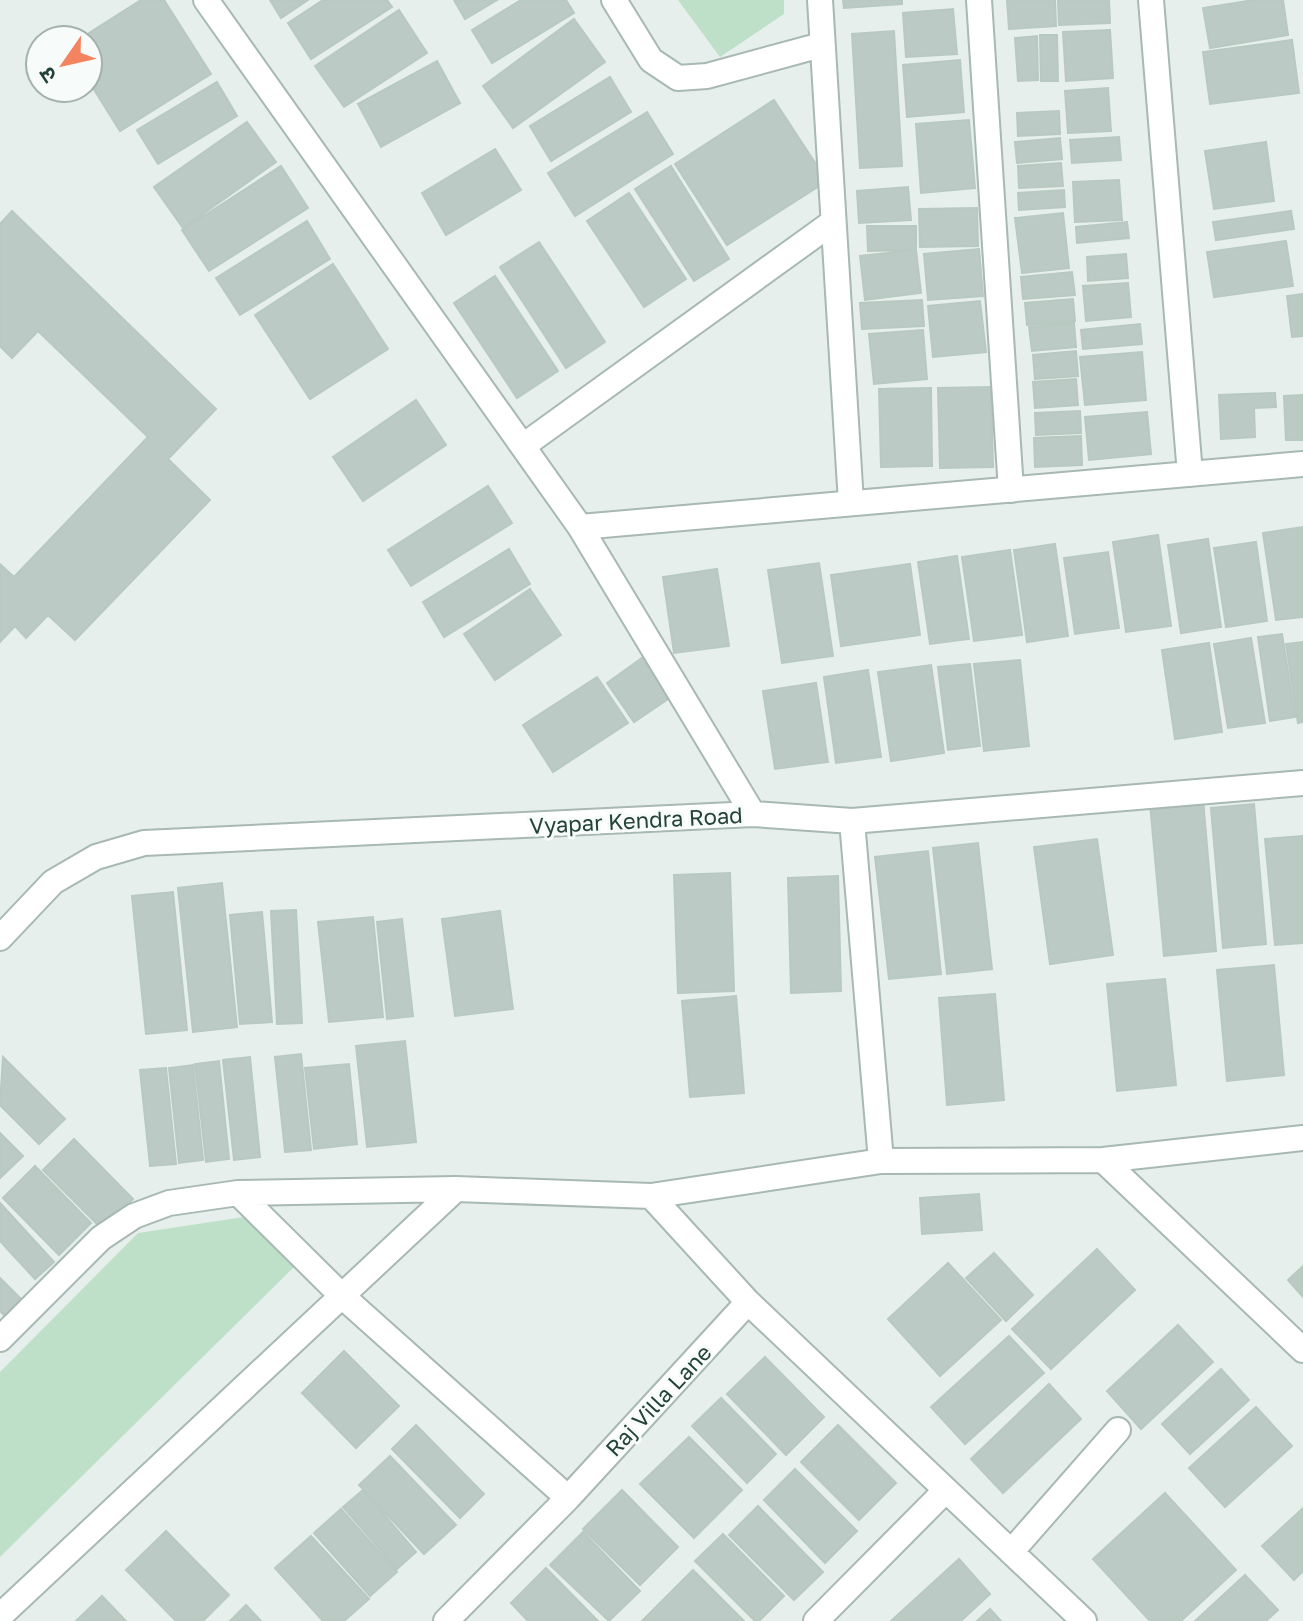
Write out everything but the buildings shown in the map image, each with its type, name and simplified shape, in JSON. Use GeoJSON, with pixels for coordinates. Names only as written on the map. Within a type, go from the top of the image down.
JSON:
{"type":"FeatureCollection","features":[{"type":"Feature","properties":{"kind":"street"},"geometry":{"type":"LineString","coordinates":[[206,0],[580,527],[753,814]]}},
{"type":"Feature","properties":{"kind":"street"},"geometry":{"type":"LineString","coordinates":[[614,0],[651,60],[678,78],[707,76],[821,45]]}},
{"type":"Feature","properties":{"kind":"street"},"geometry":{"type":"LineString","coordinates":[[820,0],[851,503]]}},
{"type":"Feature","properties":{"kind":"street"},"geometry":{"type":"LineString","coordinates":[[979,0],[1011,490]]}},
{"type":"Feature","properties":{"kind":"street"},"geometry":{"type":"LineString","coordinates":[[1151,0],[1190,474]]}},
{"type":"Feature","properties":{"kind":"street"},"geometry":{"type":"LineString","coordinates":[[523,446],[833,222]]}},
{"type":"Feature","properties":{"kind":"street"},"geometry":{"type":"LineString","coordinates":[[580,527],[1303,464]]}},
{"type":"Feature","properties":{"kind":"street","name":"Vyapar Kendra Road"},"geometry":{"type":"LineString","coordinates":[[0,938],[53,882],[96,857],[144,843],[753,814],[852,821],[1303,783]]}},
{"type":"Feature","properties":{"kind":"street"},"geometry":{"type":"LineString","coordinates":[[852,821],[881,1161]]}},
{"type":"Feature","properties":{"kind":"street"},"geometry":{"type":"LineString","coordinates":[[0,1339],[101,1238],[134,1216],[169,1203],[238,1193],[456,1189],[651,1196],[881,1161],[1103,1160],[1303,1138]]}},
{"type":"Feature","properties":{"kind":"street"},"geometry":{"type":"LineString","coordinates":[[1103,1160],[1303,1350]]}},
{"type":"Feature","properties":{"kind":"street"},"geometry":{"type":"LineString","coordinates":[[0,1616],[456,1189]]}},
{"type":"Feature","properties":{"kind":"street"},"geometry":{"type":"LineString","coordinates":[[238,1193],[341,1295],[568,1498]]}},
{"type":"Feature","properties":{"kind":"street"},"geometry":{"type":"LineString","coordinates":[[651,1196],[748,1302],[1084,1621]]}},
{"type":"Feature","properties":{"kind":"street","name":"Raj Villa Lane"},"geometry":{"type":"LineString","coordinates":[[446,1621],[568,1498],[748,1302]]}},
{"type":"Feature","properties":{"kind":"street"},"geometry":{"type":"LineString","coordinates":[[1011,1552],[1118,1430]]}},
{"type":"Feature","properties":{"kind":"street"},"geometry":{"type":"LineString","coordinates":[[816,1621],[946,1490]]}},
{"type":"Feature","properties":{"kind":"green space"},"geometry":{"type":"Polygon","coordinates":[[[678,0],[784,0],[784,14],[720,57],[678,0]]]}},
{"type":"Feature","properties":{"kind":"green space"},"geometry":{"type":"Polygon","coordinates":[[[244,1217],[294,1267],[0,1557],[0,1372],[138,1233],[244,1217]]]}}]}
